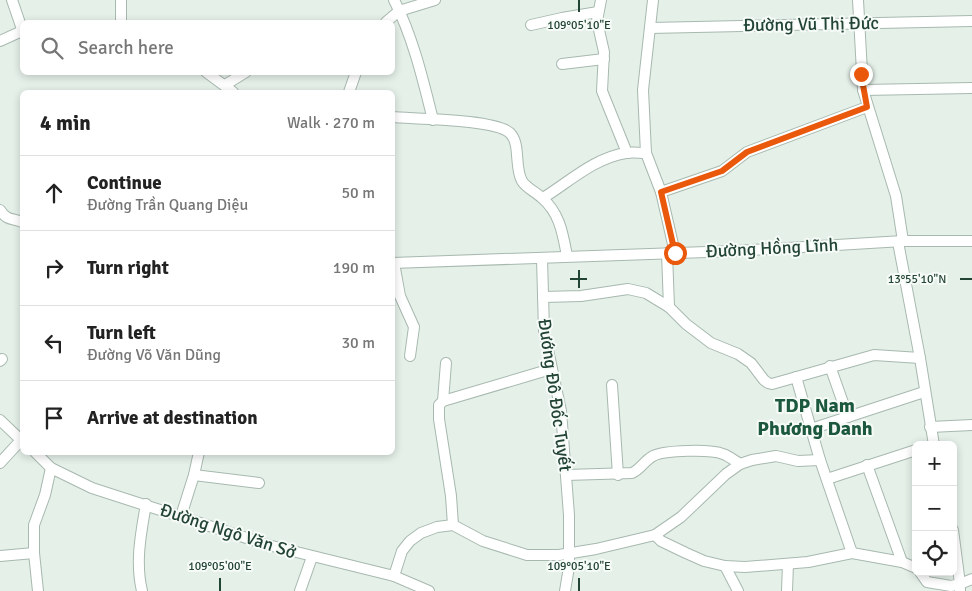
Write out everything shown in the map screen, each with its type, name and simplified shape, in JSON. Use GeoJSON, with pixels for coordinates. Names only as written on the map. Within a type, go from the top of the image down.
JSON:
{"type":"FeatureCollection","features":[{"type":"Feature","properties":{"kind":"street"},"geometry":{"type":"LineString","coordinates":[[12,0],[20,24]]}},
{"type":"Feature","properties":{"kind":"street"},"geometry":{"type":"LineString","coordinates":[[121,0],[122,20]]}},
{"type":"Feature","properties":{"kind":"street"},"geometry":{"type":"LineString","coordinates":[[394,0],[421,71],[433,120]]}},
{"type":"Feature","properties":{"kind":"street"},"geometry":{"type":"LineString","coordinates":[[388,20],[399,11],[435,0]]}},
{"type":"Feature","properties":{"kind":"street"},"geometry":{"type":"LineString","coordinates":[[601,0],[597,25],[603,46],[604,59],[602,91],[627,152]]}},
{"type":"Feature","properties":{"kind":"street"},"geometry":{"type":"LineString","coordinates":[[652,0],[643,90],[646,152],[661,192],[671,253],[669,307]]}},
{"type":"Feature","properties":{"kind":"street"},"geometry":{"type":"LineString","coordinates":[[858,0],[863,90],[896,196],[901,241],[932,441]]}},
{"type":"Feature","properties":{"kind":"street"},"geometry":{"type":"LineString","coordinates":[[531,25],[598,12]]}},
{"type":"Feature","properties":{"kind":"street","name":"Đường Vũ Thị Đức"},"geometry":{"type":"LineString","coordinates":[[650,28],[972,21]]}},
{"type":"Feature","properties":{"kind":"street"},"geometry":{"type":"LineString","coordinates":[[0,41],[20,31]]}},
{"type":"Feature","properties":{"kind":"street"},"geometry":{"type":"LineString","coordinates":[[562,64],[604,59]]}},
{"type":"Feature","properties":{"kind":"street"},"geometry":{"type":"LineString","coordinates":[[210,75],[231,90]]}},
{"type":"Feature","properties":{"kind":"street"},"geometry":{"type":"LineString","coordinates":[[225,85],[241,75]]}},
{"type":"Feature","properties":{"kind":"street"},"geometry":{"type":"LineString","coordinates":[[350,90],[355,75]]}},
{"type":"Feature","properties":{"kind":"street"},"geometry":{"type":"LineString","coordinates":[[863,90],[972,88]]}},
{"type":"Feature","properties":{"kind":"street"},"geometry":{"type":"LineString","coordinates":[[661,192],[722,171],[747,152],[867,107]]}},
{"type":"Feature","properties":{"kind":"street"},"geometry":{"type":"LineString","coordinates":[[395,117],[477,123],[499,127],[510,133],[514,141],[522,181],[543,198],[554,212],[562,228],[567,256]]}},
{"type":"Feature","properties":{"kind":"street"},"geometry":{"type":"LineString","coordinates":[[543,198],[574,176],[613,156],[627,152],[646,152]]}},
{"type":"Feature","properties":{"kind":"street"},"geometry":{"type":"LineString","coordinates":[[0,210],[8,219],[20,222]]}},
{"type":"Feature","properties":{"kind":"street","name":"Đường Hồng Lĩnh"},"geometry":{"type":"LineString","coordinates":[[395,263],[671,253],[901,241],[972,241]]}},
{"type":"Feature","properties":{"kind":"street","name":"Đướng Đô Đốc Tuyết"},"geometry":{"type":"LineString","coordinates":[[542,258],[544,331],[561,411],[569,515],[570,553],[564,591]]}},
{"type":"Feature","properties":{"kind":"street"},"geometry":{"type":"LineString","coordinates":[[395,272],[400,296],[414,328],[410,356]]}},
{"type":"Feature","properties":{"kind":"street"},"geometry":{"type":"LineString","coordinates":[[544,297],[581,296],[628,289],[646,293],[669,307],[692,330],[711,342],[738,354],[751,363],[768,383],[776,384],[830,366],[874,355],[920,358]]}},
{"type":"Feature","properties":{"kind":"street"},"geometry":{"type":"LineString","coordinates":[[443,401],[446,363]]}},
{"type":"Feature","properties":{"kind":"street"},"geometry":{"type":"LineString","coordinates":[[830,366],[848,417]]}},
{"type":"Feature","properties":{"kind":"street"},"geometry":{"type":"LineString","coordinates":[[453,524],[451,496],[439,419],[439,405],[443,401],[551,368]]}},
{"type":"Feature","properties":{"kind":"street"},"geometry":{"type":"LineString","coordinates":[[796,377],[820,460],[852,553]]}},
{"type":"Feature","properties":{"kind":"street"},"geometry":{"type":"LineString","coordinates":[[612,385],[618,475]]}},
{"type":"Feature","properties":{"kind":"street"},"geometry":{"type":"LineString","coordinates":[[811,429],[924,392]]}},
{"type":"Feature","properties":{"kind":"street"},"geometry":{"type":"LineString","coordinates":[[0,420],[20,438]]}},
{"type":"Feature","properties":{"kind":"street"},"geometry":{"type":"LineString","coordinates":[[930,426],[972,425]]}},
{"type":"Feature","properties":{"kind":"street"},"geometry":{"type":"LineString","coordinates":[[0,463],[20,442]]}},
{"type":"Feature","properties":{"kind":"street"},"geometry":{"type":"LineString","coordinates":[[827,479],[912,451]]}},
{"type":"Feature","properties":{"kind":"street"},"geometry":{"type":"LineString","coordinates":[[566,475],[618,475],[632,473],[639,470],[650,458],[665,452],[715,452],[724,454],[740,464]]}},
{"type":"Feature","properties":{"kind":"street","name":"Đường Ngô Văn Sở"},"geometry":{"type":"LineString","coordinates":[[38,455],[51,468],[92,488],[268,545],[394,576],[429,591]]}},
{"type":"Feature","properties":{"kind":"street"},"geometry":{"type":"LineString","coordinates":[[181,516],[198,455]]}},
{"type":"Feature","properties":{"kind":"street"},"geometry":{"type":"LineString","coordinates":[[394,576],[402,551],[410,540],[437,526],[453,524],[483,541],[517,552],[542,555],[596,549],[654,535],[681,517],[726,474],[740,464],[764,457],[776,456],[804,461],[820,460]]}},
{"type":"Feature","properties":{"kind":"street"},"geometry":{"type":"LineString","coordinates":[[867,465],[902,562]]}},
{"type":"Feature","properties":{"kind":"street"},"geometry":{"type":"LineString","coordinates":[[38,591],[34,553],[34,524],[45,495],[51,468]]}},
{"type":"Feature","properties":{"kind":"street"},"geometry":{"type":"LineString","coordinates":[[194,475],[259,483]]}},
{"type":"Feature","properties":{"kind":"street"},"geometry":{"type":"LineString","coordinates":[[142,591],[139,573],[139,543],[146,504]]}},
{"type":"Feature","properties":{"kind":"street"},"geometry":{"type":"LineString","coordinates":[[953,531],[960,588]]}},
{"type":"Feature","properties":{"kind":"street"},"geometry":{"type":"LineString","coordinates":[[654,535],[661,541],[686,553],[725,566],[788,564],[826,560],[852,553],[902,562],[912,566]]}},
{"type":"Feature","properties":{"kind":"street"},"geometry":{"type":"LineString","coordinates":[[0,556],[34,553]]}},
{"type":"Feature","properties":{"kind":"street"},"geometry":{"type":"LineString","coordinates":[[300,591],[312,557]]}},
{"type":"Feature","properties":{"kind":"street"},"geometry":{"type":"LineString","coordinates":[[787,591],[788,564]]}},
{"type":"Feature","properties":{"kind":"street"},"geometry":{"type":"LineString","coordinates":[[725,566],[738,591]]}},
{"type":"Feature","properties":{"kind":"street"},"geometry":{"type":"LineString","coordinates":[[925,586],[960,588],[972,579]]}},
{"type":"Feature","properties":{"kind":"district","name":"TDP Nam Phương Danh"},"geometry":{"type":"Point","coordinates":[815,416]}},
{"type":"Feature","properties":{"kind":"route"},"geometry":{"type":"LineString","coordinates":[[675,253],[661,192],[722,171],[747,152],[867,107],[861,74]]}}]}
